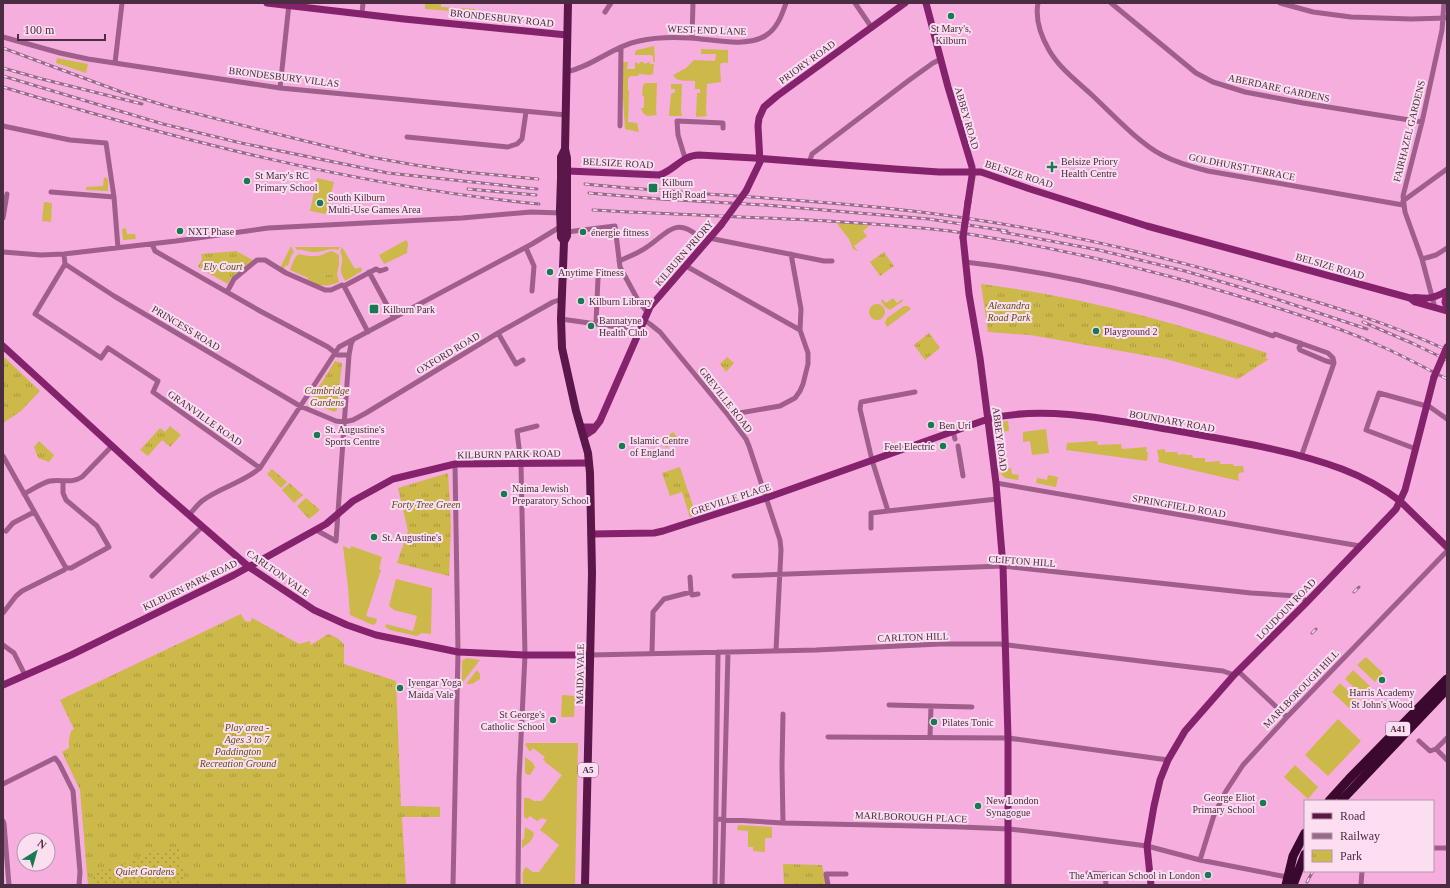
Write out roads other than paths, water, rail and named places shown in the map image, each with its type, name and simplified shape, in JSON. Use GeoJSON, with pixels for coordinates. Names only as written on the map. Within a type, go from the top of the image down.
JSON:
{"type":"FeatureCollection","features":[{"type":"Feature","properties":{"kind":"highway","name":"A41"},"geometry":{"type":"LineString","coordinates":[[1330,800],[1447,679]]}},
{"type":"Feature","properties":{"kind":"highway","name":"A41"},"geometry":{"type":"LineString","coordinates":[[1342,800],[1447,689]]}},
{"type":"Feature","properties":{"kind":"highway"},"geometry":{"type":"LineString","coordinates":[[1287,878],[1295,850],[1304,835]]}},
{"type":"Feature","properties":{"kind":"highway"},"geometry":{"type":"LineString","coordinates":[[1287,878],[1304,851]]}},
{"type":"Feature","properties":{"kind":"highway"},"geometry":{"type":"LineString","coordinates":[[1293,885],[1304,857]]}},
{"type":"Feature","properties":{"kind":"main road","name":"BRONDESBURY ROAD"},"geometry":{"type":"LineString","coordinates":[[267,3],[289,4],[362,14],[567,35]]}},
{"type":"Feature","properties":{"kind":"main road"},"geometry":{"type":"LineString","coordinates":[[564,229],[565,176],[561,157],[565,149],[568,3]]}},
{"type":"Feature","properties":{"kind":"main road","name":"PRIORY ROAD"},"geometry":{"type":"LineString","coordinates":[[760,158],[758,126],[759,118],[764,108],[777,96],[905,3]]}},
{"type":"Feature","properties":{"kind":"main road","name":"ABBEY ROAD"},"geometry":{"type":"LineString","coordinates":[[926,3],[972,171],[963,237],[965,262],[996,483],[1003,566],[1008,738],[1008,885]]}},
{"type":"Feature","properties":{"kind":"main road","name":"BELSIZE ROAD"},"geometry":{"type":"LineString","coordinates":[[565,176],[659,175],[668,172],[685,158],[693,155],[760,158],[809,163],[931,171],[972,171],[989,174],[1030,189],[1148,226],[1410,298],[1416,297],[1425,299],[1447,292]]}},
{"type":"Feature","properties":{"kind":"main road","name":"KILBURN PRIORY"},"geometry":{"type":"LineString","coordinates":[[584,436],[593,430],[600,421],[650,307],[721,225],[746,191],[759,166],[760,158]]}},
{"type":"Feature","properties":{"kind":"main road","name":"A5"},"geometry":{"type":"LineString","coordinates":[[564,229],[561,237],[564,241],[561,319],[562,348],[576,411],[584,436],[589,463]]}},
{"type":"Feature","properties":{"kind":"main road"},"geometry":{"type":"LineString","coordinates":[[1447,292],[1445,302],[1447,309]]}},
{"type":"Feature","properties":{"kind":"main road","name":"BELSIZE ROAD"},"geometry":{"type":"LineString","coordinates":[[1410,298],[1414,302],[1436,308],[1447,309]]}},
{"type":"Feature","properties":{"kind":"main road","name":"CARLTON VALE"},"geometry":{"type":"LineString","coordinates":[[3,346],[202,527],[249,567],[314,610],[347,625],[391,639],[458,652],[525,655],[590,655]]}},
{"type":"Feature","properties":{"kind":"main road","name":"LOUDOUN ROAD"},"geometry":{"type":"LineString","coordinates":[[1151,885],[1147,846],[1160,780],[1168,760],[1185,731],[1236,673],[1391,515],[1405,490],[1434,377],[1447,347]]}},
{"type":"Feature","properties":{"kind":"main road","name":"BOUNDARY ROAD"},"geometry":{"type":"LineString","coordinates":[[872,460],[988,419],[1008,415],[1035,413],[1073,416],[1133,424],[1226,440],[1301,457],[1350,472],[1381,488],[1400,501],[1447,547]]}},
{"type":"Feature","properties":{"kind":"main road"},"geometry":{"type":"LineString","coordinates":[[581,427],[595,427]]}},
{"type":"Feature","properties":{"kind":"main road","name":"GREVILLE PLACE"},"geometry":{"type":"LineString","coordinates":[[591,534],[658,532],[766,498],[872,460]]}},
{"type":"Feature","properties":{"kind":"main road","name":"KILBURN PARK ROAD"},"geometry":{"type":"LineString","coordinates":[[3,685],[71,655],[249,567],[326,524],[353,501],[393,479],[455,464],[589,463]]}},
{"type":"Feature","properties":{"kind":"main road","name":"MAIDA VALE"},"geometry":{"type":"LineString","coordinates":[[585,885],[590,655],[591,534],[589,463]]}},
{"type":"Feature","properties":{"kind":"street"},"geometry":{"type":"LineString","coordinates":[[115,63],[122,3]]}},
{"type":"Feature","properties":{"kind":"street"},"geometry":{"type":"LineString","coordinates":[[362,14],[363,3]]}},
{"type":"Feature","properties":{"kind":"street"},"geometry":{"type":"LineString","coordinates":[[605,12],[611,3]]}},
{"type":"Feature","properties":{"kind":"street"},"geometry":{"type":"LineString","coordinates":[[692,38],[693,3]]}},
{"type":"Feature","properties":{"kind":"street","name":"WEST END LANE"},"geometry":{"type":"LineString","coordinates":[[566,72],[575,70],[637,41],[657,38],[692,38],[730,42],[752,40],[765,36],[778,23],[786,3]]}},
{"type":"Feature","properties":{"kind":"street"},"geometry":{"type":"LineString","coordinates":[[855,3],[872,28]]}},
{"type":"Feature","properties":{"kind":"street","name":"GOLDHURST TERRACE"},"geometry":{"type":"LineString","coordinates":[[1038,3],[1037,8],[1039,25],[1044,40],[1050,51],[1066,71],[1138,138],[1161,155],[1181,164],[1208,172],[1403,203]]}},
{"type":"Feature","properties":{"kind":"street","name":"ABERDARE GARDENS"},"geometry":{"type":"LineString","coordinates":[[1111,3],[1196,73],[1213,82],[1245,92],[1422,122]]}},
{"type":"Feature","properties":{"kind":"street"},"geometry":{"type":"LineString","coordinates":[[1280,3],[1313,12],[1351,17],[1411,20],[1445,18]]}},
{"type":"Feature","properties":{"kind":"street","name":"FAIRHAZEL GARDENS"},"geometry":{"type":"LineString","coordinates":[[1436,308],[1422,259],[1403,203],[1403,190],[1422,122],[1445,18],[1444,3]]}},
{"type":"Feature","properties":{"kind":"street"},"geometry":{"type":"LineString","coordinates":[[280,88],[289,4]]}},
{"type":"Feature","properties":{"kind":"street","name":"BRONDESBURY VILLAS"},"geometry":{"type":"LineString","coordinates":[[3,37],[60,53],[115,63],[280,88],[526,112],[566,114]]}},
{"type":"Feature","properties":{"kind":"street"},"geometry":{"type":"LineString","coordinates":[[620,126],[621,48]]}},
{"type":"Feature","properties":{"kind":"street"},"geometry":{"type":"LineString","coordinates":[[809,163],[812,154],[908,81],[941,59]]}},
{"type":"Feature","properties":{"kind":"street"},"geometry":{"type":"LineString","coordinates":[[407,137],[490,146],[511,146],[517,144],[522,139],[526,112]]}},
{"type":"Feature","properties":{"kind":"street"},"geometry":{"type":"LineString","coordinates":[[685,158],[678,135],[677,121],[723,123],[723,128]]}},
{"type":"Feature","properties":{"kind":"street"},"geometry":{"type":"LineString","coordinates":[[3,126],[70,140],[106,143],[114,197],[118,248]]}},
{"type":"Feature","properties":{"kind":"street"},"geometry":{"type":"LineString","coordinates":[[1403,203],[1447,169]]}},
{"type":"Feature","properties":{"kind":"street"},"geometry":{"type":"LineString","coordinates":[[51,192],[114,197]]}},
{"type":"Feature","properties":{"kind":"street"},"geometry":{"type":"LineString","coordinates":[[3,218],[7,194]]}},
{"type":"Feature","properties":{"kind":"street"},"geometry":{"type":"LineString","coordinates":[[3,252],[41,255],[64,254],[152,244],[268,228],[462,218],[531,212],[564,213]]}},
{"type":"Feature","properties":{"kind":"street"},"geometry":{"type":"LineString","coordinates":[[189,515],[205,499],[242,480],[260,468],[341,345],[564,229],[614,226],[619,261],[639,302],[647,312]]}},
{"type":"Feature","properties":{"kind":"street"},"geometry":{"type":"LineString","coordinates":[[619,261],[647,247],[661,235],[673,228],[691,230],[698,236]]}},
{"type":"Feature","properties":{"kind":"street"},"geometry":{"type":"LineString","coordinates":[[709,238],[832,261]]}},
{"type":"Feature","properties":{"kind":"street"},"geometry":{"type":"LineString","coordinates":[[152,244],[155,251],[328,347],[338,355],[349,355]]}},
{"type":"Feature","properties":{"kind":"street"},"geometry":{"type":"LineString","coordinates":[[526,248],[534,266],[532,291]]}},
{"type":"Feature","properties":{"kind":"street"},"geometry":{"type":"LineString","coordinates":[[1422,259],[1436,255],[1447,248]]}},
{"type":"Feature","properties":{"kind":"street"},"geometry":{"type":"LineString","coordinates":[[64,254],[65,264]]}},
{"type":"Feature","properties":{"kind":"street"},"geometry":{"type":"LineString","coordinates":[[728,415],[780,406],[795,398],[803,384],[808,364],[808,353],[800,330],[801,309],[790,254]]}},
{"type":"Feature","properties":{"kind":"street"},"geometry":{"type":"LineString","coordinates":[[227,292],[234,279],[257,260],[265,260],[286,273],[325,290],[331,290],[342,285],[344,286],[376,269],[380,271],[386,269]]}},
{"type":"Feature","properties":{"kind":"street"},"geometry":{"type":"LineString","coordinates":[[965,262],[1032,271],[1081,281],[1232,321],[1273,336],[1276,334],[1328,353],[1333,358],[1334,363],[1301,457]]}},
{"type":"Feature","properties":{"kind":"street","name":"GRANVILLE ROAD"},"geometry":{"type":"LineString","coordinates":[[65,264],[35,314],[101,358],[108,348],[158,381],[153,392],[260,468]]}},
{"type":"Feature","properties":{"kind":"street","name":"PRINCESS ROAD"},"geometry":{"type":"LineString","coordinates":[[65,264],[114,296],[300,406]]}},
{"type":"Feature","properties":{"kind":"street"},"geometry":{"type":"LineString","coordinates":[[686,266],[800,330]]}},
{"type":"Feature","properties":{"kind":"street"},"geometry":{"type":"LineString","coordinates":[[369,272],[394,318]]}},
{"type":"Feature","properties":{"kind":"street"},"geometry":{"type":"LineString","coordinates":[[596,323],[598,278],[603,272]]}},
{"type":"Feature","properties":{"kind":"street"},"geometry":{"type":"LineString","coordinates":[[344,286],[368,332]]}},
{"type":"Feature","properties":{"kind":"street","name":"OXFORD ROAD"},"geometry":{"type":"LineString","coordinates":[[344,422],[366,414],[498,333],[553,302],[562,299]]}},
{"type":"Feature","properties":{"kind":"street"},"geometry":{"type":"LineString","coordinates":[[561,319],[639,330]]}},
{"type":"Feature","properties":{"kind":"street","name":"GREVILLE ROAD"},"geometry":{"type":"LineString","coordinates":[[644,320],[660,332],[728,415],[749,446],[780,540],[781,550],[776,650]]}},
{"type":"Feature","properties":{"kind":"street"},"geometry":{"type":"LineString","coordinates":[[498,333],[516,364],[523,360]]}},
{"type":"Feature","properties":{"kind":"street"},"geometry":{"type":"LineString","coordinates":[[316,530],[336,541],[349,355],[353,340]]}},
{"type":"Feature","properties":{"kind":"street"},"geometry":{"type":"LineString","coordinates":[[1301,343],[1299,348],[1300,350],[1334,363]]}},
{"type":"Feature","properties":{"kind":"street"},"geometry":{"type":"LineString","coordinates":[[888,511],[872,460],[860,409],[861,402],[915,392]]}},
{"type":"Feature","properties":{"kind":"street"},"geometry":{"type":"LineString","coordinates":[[1416,449],[1366,431],[1365,429],[1379,393],[1426,406],[1447,419]]}},
{"type":"Feature","properties":{"kind":"street"},"geometry":{"type":"LineString","coordinates":[[300,406],[344,422]]}},
{"type":"Feature","properties":{"kind":"street"},"geometry":{"type":"LineString","coordinates":[[518,885],[519,779],[525,655],[521,464],[517,431],[537,426]]}},
{"type":"Feature","properties":{"kind":"street"},"geometry":{"type":"LineString","coordinates":[[953,432],[955,439]]}},
{"type":"Feature","properties":{"kind":"street"},"geometry":{"type":"LineString","coordinates":[[24,494],[45,482],[77,480],[82,477],[112,446]]}},
{"type":"Feature","properties":{"kind":"street"},"geometry":{"type":"LineString","coordinates":[[958,446],[963,476]]}},
{"type":"Feature","properties":{"kind":"street"},"geometry":{"type":"LineString","coordinates":[[3,457],[66,568]]}},
{"type":"Feature","properties":{"kind":"street"},"geometry":{"type":"LineString","coordinates":[[453,885],[458,652],[455,464]]}},
{"type":"Feature","properties":{"kind":"street"},"geometry":{"type":"LineString","coordinates":[[3,614],[16,596],[22,591],[66,568],[70,568],[108,548],[109,546],[95,523],[66,500],[62,493],[63,482]]}},
{"type":"Feature","properties":{"kind":"street","name":"SPRINGFIELD ROAD"},"geometry":{"type":"LineString","coordinates":[[996,483],[1360,546]]}},
{"type":"Feature","properties":{"kind":"street"},"geometry":{"type":"LineString","coordinates":[[871,528],[871,513],[997,499]]}},
{"type":"Feature","properties":{"kind":"street"},"geometry":{"type":"LineString","coordinates":[[6,531],[13,524],[34,512]]}},
{"type":"Feature","properties":{"kind":"street"},"geometry":{"type":"LineString","coordinates":[[152,576],[202,527]]}},
{"type":"Feature","properties":{"kind":"street","name":"MARLBOROUGH HILL"},"geometry":{"type":"LineString","coordinates":[[1200,860],[1214,815],[1226,791],[1243,765],[1287,716],[1447,551]]}},
{"type":"Feature","properties":{"kind":"street","name":"CLIFTON HILL"},"geometry":{"type":"LineString","coordinates":[[734,576],[1003,566],[1251,593],[1297,596],[1304,598],[1307,602]]}},
{"type":"Feature","properties":{"kind":"street"},"geometry":{"type":"LineString","coordinates":[[690,577],[691,592]]}},
{"type":"Feature","properties":{"kind":"street"},"geometry":{"type":"LineString","coordinates":[[652,653],[653,612],[664,599],[691,592],[692,595],[698,594]]}},
{"type":"Feature","properties":{"kind":"street","name":"CARLTON HILL"},"geometry":{"type":"LineString","coordinates":[[590,655],[816,650],[940,644],[1006,644],[1236,673],[1287,716]]}},
{"type":"Feature","properties":{"kind":"street"},"geometry":{"type":"LineString","coordinates":[[3,645],[14,653],[24,675]]}},
{"type":"Feature","properties":{"kind":"street"},"geometry":{"type":"LineString","coordinates":[[715,885],[718,652]]}},
{"type":"Feature","properties":{"kind":"street"},"geometry":{"type":"LineString","coordinates":[[722,885],[728,652]]}},
{"type":"Feature","properties":{"kind":"street"},"geometry":{"type":"LineString","coordinates":[[889,705],[972,707]]}},
{"type":"Feature","properties":{"kind":"street"},"geometry":{"type":"LineString","coordinates":[[930,737],[931,706]]}},
{"type":"Feature","properties":{"kind":"street"},"geometry":{"type":"LineString","coordinates":[[783,714],[783,823]]}},
{"type":"Feature","properties":{"kind":"street"},"geometry":{"type":"LineString","coordinates":[[828,737],[1008,738],[1168,760]]}},
{"type":"Feature","properties":{"kind":"street"},"geometry":{"type":"LineString","coordinates":[[1419,741],[1430,751],[1436,749],[1447,738]]}},
{"type":"Feature","properties":{"kind":"street"},"geometry":{"type":"LineString","coordinates":[[1436,749],[1447,760]]}},
{"type":"Feature","properties":{"kind":"street"},"geometry":{"type":"LineString","coordinates":[[3,784],[55,758],[59,763],[73,791],[80,872],[79,885]]}},
{"type":"Feature","properties":{"kind":"street","name":"MARLBOROUGH PLACE"},"geometry":{"type":"LineString","coordinates":[[717,819],[783,823],[903,825],[1008,830],[1147,846],[1200,860],[1287,878]]}},
{"type":"Feature","properties":{"kind":"street"},"geometry":{"type":"LineString","coordinates":[[3,821],[9,885]]}},
{"type":"Feature","properties":{"kind":"street"},"geometry":{"type":"LineString","coordinates":[[1434,848],[1447,848]]}},
{"type":"Feature","properties":{"kind":"street"},"geometry":{"type":"LineString","coordinates":[[1361,885],[1362,872]]}},
{"type":"Feature","properties":{"kind":"street"},"geometry":{"type":"LineString","coordinates":[[1088,873],[1105,874],[1106,885]]}},
{"type":"Feature","properties":{"kind":"street"},"geometry":{"type":"LineString","coordinates":[[828,885],[826,874],[846,874]]}},
{"type":"Feature","properties":{"kind":"railway"},"geometry":{"type":"LineString","coordinates":[[3,48],[124,93],[170,107],[370,157],[464,172],[538,179]]}},
{"type":"Feature","properties":{"kind":"railway"},"geometry":{"type":"LineString","coordinates":[[3,68],[142,104]]}},
{"type":"Feature","properties":{"kind":"railway"},"geometry":{"type":"LineString","coordinates":[[3,76],[163,124],[241,143],[388,173],[537,189]]}},
{"type":"Feature","properties":{"kind":"railway"},"geometry":{"type":"LineString","coordinates":[[3,87],[69,107],[201,143],[268,159],[403,186],[539,204]]}},
{"type":"Feature","properties":{"kind":"railway"},"geometry":{"type":"LineString","coordinates":[[585,184],[912,211],[1046,232],[1135,251],[1223,274],[1381,323],[1447,350]]}},
{"type":"Feature","properties":{"kind":"railway"},"geometry":{"type":"LineString","coordinates":[[468,189],[536,195]]}},
{"type":"Feature","properties":{"kind":"railway"},"geometry":{"type":"LineString","coordinates":[[589,193],[765,205],[929,219],[1007,231]]}},
{"type":"Feature","properties":{"kind":"railway"},"geometry":{"type":"LineString","coordinates":[[593,210],[861,223],[950,231],[1011,241],[1108,261],[1157,273],[1291,312],[1376,344],[1447,379]]}},
{"type":"Feature","properties":{"kind":"railway"},"geometry":{"type":"LineString","coordinates":[[1002,232],[1099,250],[1185,271],[1246,289],[1367,329]]}},
{"type":"Feature","properties":{"kind":"railway"},"geometry":{"type":"LineString","coordinates":[[1363,322],[1447,360]]}},
{"type":"Feature","properties":{"kind":"railway"},"geometry":{"type":"LineString","coordinates":[[1354,592],[1359,587]]}},
{"type":"Feature","properties":{"kind":"railway"},"geometry":{"type":"LineString","coordinates":[[1312,633],[1316,629]]}},
{"type":"Feature","properties":{"kind":"railway"},"geometry":{"type":"LineString","coordinates":[[1307,882],[1312,872]]}},
{"type":"Feature","properties":{"kind":"place","name":"St Mary's, Kilburn"},"geometry":{"type":"Point","coordinates":[951,16]}},
{"type":"Feature","properties":{"kind":"place","name":"Belsize Priory Health Centre"},"geometry":{"type":"Point","coordinates":[1052,167]}},
{"type":"Feature","properties":{"kind":"place","name":"St Mary's RC Primary School"},"geometry":{"type":"Point","coordinates":[247,181]}},
{"type":"Feature","properties":{"kind":"place","name":"Kilburn High Road"},"geometry":{"type":"Point","coordinates":[653,188]}},
{"type":"Feature","properties":{"kind":"place","name":"South Kilburn Multi-Use Games Area"},"geometry":{"type":"Point","coordinates":[320,203]}},
{"type":"Feature","properties":{"kind":"place","name":"NXT Phase"},"geometry":{"type":"Point","coordinates":[180,231]}},
{"type":"Feature","properties":{"kind":"place","name":"énergie fitness"},"geometry":{"type":"Point","coordinates":[583,232]}},
{"type":"Feature","properties":{"kind":"place","name":"Anytime Fitness"},"geometry":{"type":"Point","coordinates":[550,272]}},
{"type":"Feature","properties":{"kind":"place","name":"Kilburn Library"},"geometry":{"type":"Point","coordinates":[581,301]}},
{"type":"Feature","properties":{"kind":"place","name":"Kilburn Park"},"geometry":{"type":"Point","coordinates":[374,309]}},
{"type":"Feature","properties":{"kind":"place","name":"Bannatyne Health Club"},"geometry":{"type":"Point","coordinates":[591,326]}},
{"type":"Feature","properties":{"kind":"place","name":"Playground 2"},"geometry":{"type":"Point","coordinates":[1096,331]}},
{"type":"Feature","properties":{"kind":"place","name":"Ben Uri"},"geometry":{"type":"Point","coordinates":[931,425]}},
{"type":"Feature","properties":{"kind":"place","name":"St. Augustine's Sports Centre"},"geometry":{"type":"Point","coordinates":[317,435]}},
{"type":"Feature","properties":{"kind":"place","name":"Islamic Centre of England"},"geometry":{"type":"Point","coordinates":[622,446]}},
{"type":"Feature","properties":{"kind":"place","name":"Feel Electric"},"geometry":{"type":"Point","coordinates":[943,446]}},
{"type":"Feature","properties":{"kind":"place","name":"Naima Jewish Preparatory School"},"geometry":{"type":"Point","coordinates":[504,494]}},
{"type":"Feature","properties":{"kind":"place","name":"St. Augustine's"},"geometry":{"type":"Point","coordinates":[374,537]}},
{"type":"Feature","properties":{"kind":"place","name":"Harris Academy St John's Wood"},"geometry":{"type":"Point","coordinates":[1382,680]}},
{"type":"Feature","properties":{"kind":"place","name":"Iyengar Yoga Maida Vale"},"geometry":{"type":"Point","coordinates":[400,688]}},
{"type":"Feature","properties":{"kind":"place","name":"St George's Catholic School"},"geometry":{"type":"Point","coordinates":[553,720]}},
{"type":"Feature","properties":{"kind":"place","name":"Pilates Tonic"},"geometry":{"type":"Point","coordinates":[934,722]}},
{"type":"Feature","properties":{"kind":"place","name":"George Eliot Primary School"},"geometry":{"type":"Point","coordinates":[1263,803]}},
{"type":"Feature","properties":{"kind":"place","name":"New London Synagogue"},"geometry":{"type":"Point","coordinates":[978,806]}},
{"type":"Feature","properties":{"kind":"place","name":"The American School in London"},"geometry":{"type":"Point","coordinates":[1208,875]}},
{"type":"Feature","properties":{"kind":"park label","name":"Ely Court"},"geometry":{"type":"Point","coordinates":[223,266]}},
{"type":"Feature","properties":{"kind":"park label","name":"Alexandra Road Park"},"geometry":{"type":"Point","coordinates":[1009,310]}},
{"type":"Feature","properties":{"kind":"park label","name":"Cambridge Gardens"},"geometry":{"type":"Point","coordinates":[327,396]}},
{"type":"Feature","properties":{"kind":"park label","name":"Forty Tree Green"},"geometry":{"type":"Point","coordinates":[426,504]}},
{"type":"Feature","properties":{"kind":"park label","name":"Play area - Ages 3 to 7"},"geometry":{"type":"Point","coordinates":[247,732]}},
{"type":"Feature","properties":{"kind":"park label","name":"Paddington Recreation Ground"},"geometry":{"type":"Point","coordinates":[238,756]}},
{"type":"Feature","properties":{"kind":"park label","name":"Quiet Gardens"},"geometry":{"type":"Point","coordinates":[145,871]}}]}
